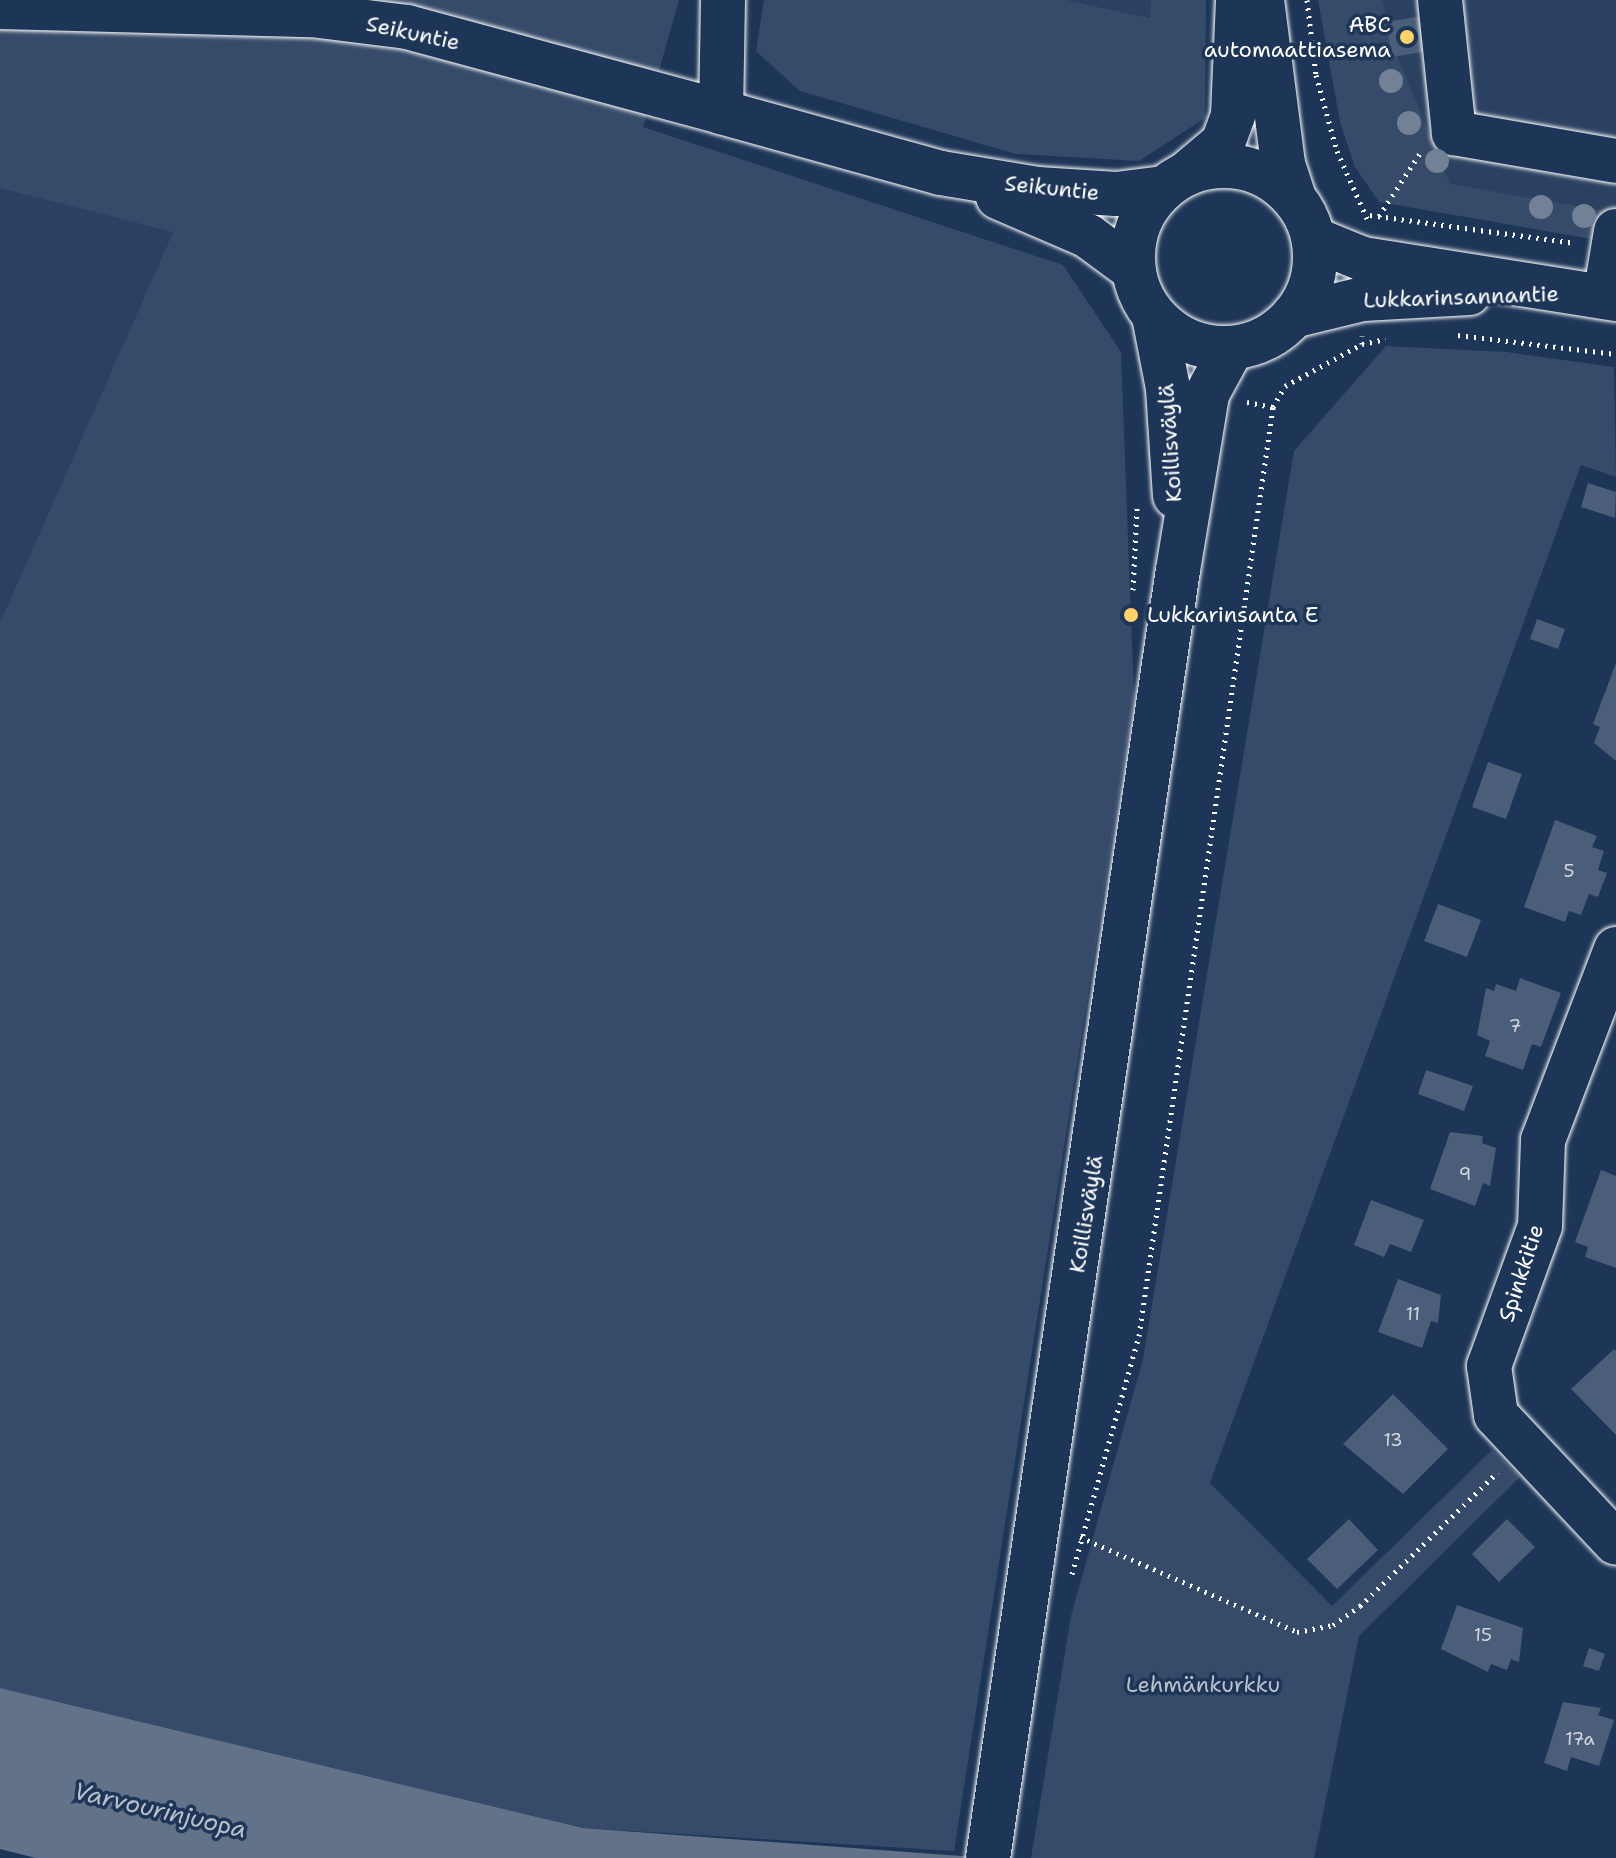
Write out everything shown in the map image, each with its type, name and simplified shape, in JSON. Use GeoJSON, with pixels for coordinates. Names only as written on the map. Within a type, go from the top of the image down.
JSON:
{"type":"FeatureCollection","features":[{"type":"Feature","properties":{"kind":"main road"},"geometry":{"type":"LineString","coordinates":[[721,112],[723,0]]}},
{"type":"Feature","properties":{"kind":"main road"},"geometry":{"type":"LineString","coordinates":[[1238,0],[1233,115],[1223,143],[1175,181],[1141,218],[1133,269],[1154,316],[1189,342],[1232,348],[1273,334],[1293,316],[1313,281],[1314,239],[1294,198],[1283,164],[1262,0]]}},
{"type":"Feature","properties":{"kind":"main road"},"geometry":{"type":"LineString","coordinates":[[1440,0],[1454,133],[1612,164]]}},
{"type":"Feature","properties":{"kind":"main road","name":"Seikuntie"},"geometry":{"type":"LineString","coordinates":[[0,7],[311,15],[407,27],[941,173],[1038,189],[1116,194],[1175,181]]}},
{"type":"Feature","properties":{"kind":"main road"},"geometry":{"type":"LineString","coordinates":[[1175,181],[1208,167],[1248,169],[1294,198]]}},
{"type":"Feature","properties":{"kind":"main road","name":"Seikuntie"},"geometry":{"type":"LineString","coordinates":[[941,173],[1088,236],[1133,269]]}},
{"type":"Feature","properties":{"kind":"main road","name":"Lukkarinsannantie"},"geometry":{"type":"LineString","coordinates":[[1314,239],[1363,279]]}},
{"type":"Feature","properties":{"kind":"main road"},"geometry":{"type":"LineString","coordinates":[[1601,297],[1615,240]]}},
{"type":"Feature","properties":{"kind":"main road","name":"Lukkarinsannantie"},"geometry":{"type":"LineString","coordinates":[[1293,316],[1363,279],[1601,297]]}},
{"type":"Feature","properties":{"kind":"main road","name":"Koillisväylä"},"geometry":{"type":"LineString","coordinates":[[1154,316],[1168,388],[1178,570]]}},
{"type":"Feature","properties":{"kind":"main road","name":"Koillisväylä"},"geometry":{"type":"LineString","coordinates":[[988,1858],[1178,570],[1207,394],[1232,348]]}},
{"type":"Feature","properties":{"kind":"main road","name":"Spinkkitie"},"geometry":{"type":"LineString","coordinates":[[1614,960],[1543,1140],[1540,1226],[1489,1366],[1496,1415],[1522,1449],[1616,1543]]}},
{"type":"Feature","properties":{"kind":"path"},"geometry":{"type":"LineString","coordinates":[[1307,0],[1316,75],[1337,151],[1370,215],[1363,279],[1362,344]]}},
{"type":"Feature","properties":{"kind":"path"},"geometry":{"type":"LineString","coordinates":[[1379,216],[1427,141]]}},
{"type":"Feature","properties":{"kind":"path"},"geometry":{"type":"LineString","coordinates":[[1370,215],[1615,240]]}},
{"type":"Feature","properties":{"kind":"path"},"geometry":{"type":"LineString","coordinates":[[1445,334],[1616,354]]}},
{"type":"Feature","properties":{"kind":"path"},"geometry":{"type":"LineString","coordinates":[[1070,1583],[1080,1537],[1139,1336],[1273,407],[1285,386],[1362,344],[1391,338]]}},
{"type":"Feature","properties":{"kind":"path"},"geometry":{"type":"LineString","coordinates":[[1080,1537],[1297,1632],[1333,1625],[1360,1606],[1522,1449]]}},
{"type":"Feature","properties":{"kind":"shaded area"},"geometry":{"type":"Polygon","coordinates":[[[0,0],[173,232],[0,622],[0,0]]]}},
{"type":"Feature","properties":{"kind":"shaded area"},"geometry":{"type":"Polygon","coordinates":[[[1067,0],[1151,0],[1151,18],[1067,0]]]}},
{"type":"Feature","properties":{"kind":"shaded area"},"geometry":{"type":"Polygon","coordinates":[[[1353,0],[1616,0],[1616,240],[1425,209],[1353,0]]]}},
{"type":"Feature","properties":{"kind":"green space"},"geometry":{"type":"Polygon","coordinates":[[[0,0],[679,0],[643,127],[1063,265],[1121,352],[1134,698],[954,1851],[583,1828],[0,1688],[0,622],[173,232],[0,188],[0,0]]]}},
{"type":"Feature","properties":{"kind":"green space"},"geometry":{"type":"Polygon","coordinates":[[[764,0],[1067,0],[1150,18],[1151,0],[1206,0],[1205,118],[1139,161],[1016,154],[800,91],[756,51],[764,0]]]}},
{"type":"Feature","properties":{"kind":"green space"},"geometry":{"type":"Polygon","coordinates":[[[1318,0],[1382,0],[1395,50],[1450,184],[1606,211],[1606,231],[1597,240],[1379,202],[1355,167],[1340,122],[1318,0]]]}},
{"type":"Feature","properties":{"kind":"green space","name":"Lehmänkurkku"},"geometry":{"type":"Polygon","coordinates":[[[1386,346],[1507,352],[1614,367],[1616,477],[1581,465],[1210,1483],[1332,1606],[1492,1450],[1520,1477],[1359,1636],[1314,1858],[1031,1858],[1071,1616],[1143,1359],[1294,451],[1386,346]]]}},
{"type":"Feature","properties":{"kind":"water","name":"Varvourinjuopa"},"geometry":{"type":"Polygon","coordinates":[[[0,1688],[583,1828],[988,1858],[36,1858],[0,1849],[0,1688]]]}},
{"type":"Feature","properties":{"kind":"building","name":"ABC automaattiasema"},"geometry":{"type":"Polygon","coordinates":[[[1422,16],[1428,51],[1392,57],[1386,22],[1422,16]]]}},
{"type":"Feature","properties":{"kind":"building"},"geometry":{"type":"Polygon","coordinates":[[[1588,483],[1616,492],[1615,518],[1581,507],[1588,483]]]}},
{"type":"Feature","properties":{"kind":"building"},"geometry":{"type":"Polygon","coordinates":[[[1537,619],[1565,629],[1558,649],[1530,639],[1537,619]]]}},
{"type":"Feature","properties":{"kind":"building"},"geometry":{"type":"Polygon","coordinates":[[[1616,663],[1616,761],[1594,743],[1600,727],[1593,724],[1616,663]]]}},
{"type":"Feature","properties":{"kind":"building"},"geometry":{"type":"Polygon","coordinates":[[[1488,762],[1522,774],[1506,819],[1472,807],[1488,762]]]}},
{"type":"Feature","properties":{"kind":"building"},"geometry":{"type":"Polygon","coordinates":[[[1555,820],[1597,836],[1592,847],[1604,851],[1598,870],[1607,873],[1598,897],[1589,894],[1581,915],[1569,911],[1565,922],[1524,907],[1555,820]]]}},
{"type":"Feature","properties":{"kind":"building"},"geometry":{"type":"Polygon","coordinates":[[[1438,904],[1481,920],[1467,957],[1424,941],[1438,904]]]}},
{"type":"Feature","properties":{"kind":"building"},"geometry":{"type":"Polygon","coordinates":[[[1520,978],[1561,993],[1541,1047],[1532,1044],[1523,1070],[1485,1056],[1490,1041],[1477,1035],[1486,988],[1494,991],[1496,984],[1516,991],[1520,978]]]}},
{"type":"Feature","properties":{"kind":"building"},"geometry":{"type":"Polygon","coordinates":[[[1426,1070],[1473,1086],[1464,1111],[1418,1094],[1426,1070]]]}},
{"type":"Feature","properties":{"kind":"building"},"geometry":{"type":"Polygon","coordinates":[[[1450,1132],[1483,1136],[1482,1143],[1496,1148],[1490,1186],[1483,1183],[1475,1206],[1430,1189],[1450,1132]]]}},
{"type":"Feature","properties":{"kind":"building"},"geometry":{"type":"Polygon","coordinates":[[[1601,1170],[1616,1176],[1616,1268],[1585,1257],[1588,1247],[1575,1242],[1601,1170]]]}},
{"type":"Feature","properties":{"kind":"building"},"geometry":{"type":"Polygon","coordinates":[[[1371,1200],[1424,1220],[1411,1252],[1390,1244],[1384,1257],[1354,1245],[1371,1200]]]}},
{"type":"Feature","properties":{"kind":"building"},"geometry":{"type":"Polygon","coordinates":[[[1398,1279],[1441,1295],[1438,1323],[1431,1321],[1422,1348],[1378,1332],[1398,1279]]]}},
{"type":"Feature","properties":{"kind":"building"},"geometry":{"type":"Polygon","coordinates":[[[1614,1349],[1616,1351],[1616,1435],[1571,1389],[1614,1349]]]}},
{"type":"Feature","properties":{"kind":"building"},"geometry":{"type":"Polygon","coordinates":[[[1393,1394],[1448,1449],[1403,1494],[1343,1444],[1393,1394]]]}},
{"type":"Feature","properties":{"kind":"building"},"geometry":{"type":"Polygon","coordinates":[[[1349,1519],[1378,1550],[1337,1589],[1307,1559],[1349,1519]]]}},
{"type":"Feature","properties":{"kind":"building"},"geometry":{"type":"Polygon","coordinates":[[[1507,1519],[1535,1547],[1499,1582],[1472,1554],[1507,1519]]]}},
{"type":"Feature","properties":{"kind":"building"},"geometry":{"type":"Polygon","coordinates":[[[1457,1605],[1523,1628],[1519,1662],[1511,1659],[1507,1670],[1491,1664],[1488,1672],[1441,1649],[1457,1605]]]}},
{"type":"Feature","properties":{"kind":"building"},"geometry":{"type":"Polygon","coordinates":[[[1589,1648],[1605,1654],[1599,1671],[1583,1666],[1589,1648]]]}},
{"type":"Feature","properties":{"kind":"building"},"geometry":{"type":"Polygon","coordinates":[[[1563,1702],[1601,1708],[1598,1715],[1614,1720],[1599,1766],[1571,1757],[1567,1771],[1544,1763],[1563,1702]]]}},
{"type":"Feature","properties":{"kind":"place","name":"ABC automaattiasema"},"geometry":{"type":"Point","coordinates":[1407,37]}},
{"type":"Feature","properties":{"kind":"place","name":"Lukkarinsanta E"},"geometry":{"type":"Point","coordinates":[1131,615]}}]}
